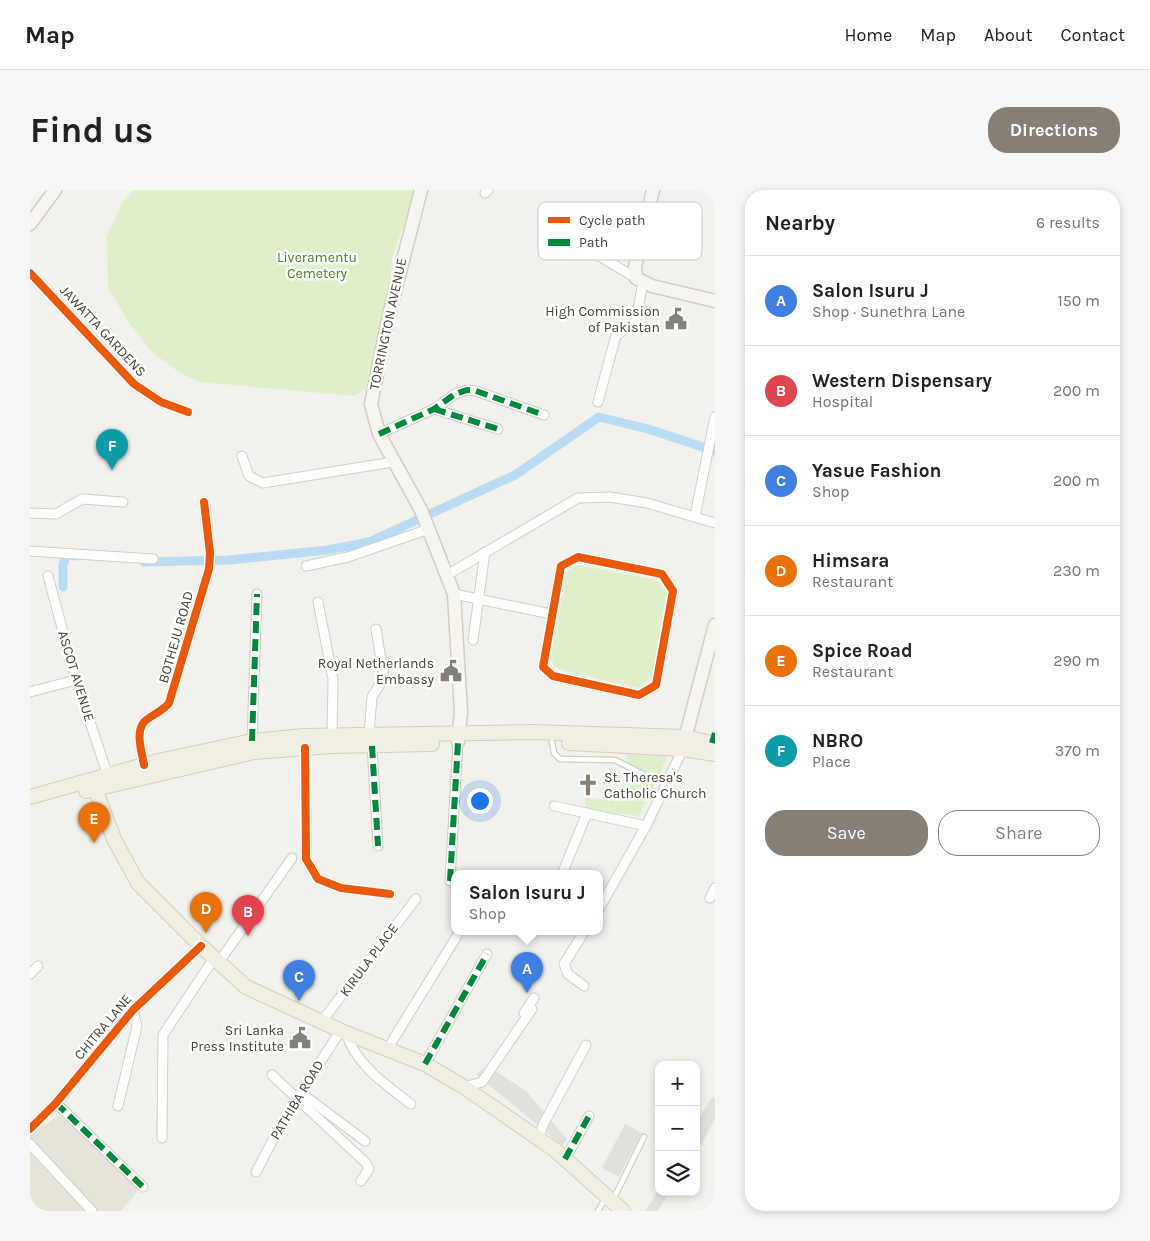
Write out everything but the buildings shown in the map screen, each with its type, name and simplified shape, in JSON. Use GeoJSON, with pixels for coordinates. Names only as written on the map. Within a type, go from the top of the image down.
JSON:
{"type":"FeatureCollection","features":[{"type":"Feature","properties":{"kind":"main road"},"geometry":{"type":"LineString","coordinates":[[30,224],[55,190]]}},
{"type":"Feature","properties":{"kind":"main road","name":"TORRINGTON AVENUE"},"geometry":{"type":"LineString","coordinates":[[421,190],[388,319],[371,404],[378,434],[421,510],[454,594],[461,712],[459,738]]}},
{"type":"Feature","properties":{"kind":"main road"},"geometry":{"type":"LineString","coordinates":[[636,260],[634,267],[640,280],[715,301]]}},
{"type":"Feature","properties":{"kind":"main road"},"geometry":{"type":"LineString","coordinates":[[684,743],[715,626]]}},
{"type":"Feature","properties":{"kind":"main road"},"geometry":{"type":"LineString","coordinates":[[30,797],[254,752],[370,740],[459,738],[532,732],[684,743]]}},
{"type":"Feature","properties":{"kind":"main road"},"geometry":{"type":"LineString","coordinates":[[30,806],[93,784],[108,776],[144,765],[252,741],[304,736],[332,736],[370,740]]}},
{"type":"Feature","properties":{"kind":"main road"},"geometry":{"type":"LineString","coordinates":[[459,738],[552,742],[714,743]]}},
{"type":"Feature","properties":{"kind":"main road"},"geometry":{"type":"LineString","coordinates":[[93,784],[114,839],[138,883],[201,946],[246,987],[344,1031],[425,1064],[464,1086],[539,1138],[616,1205]]}},
{"type":"Feature","properties":{"kind":"street"},"geometry":{"type":"LineString","coordinates":[[598,402],[616,335],[633,325],[636,320],[640,280],[606,260]]}},
{"type":"Feature","properties":{"kind":"street","name":"JAWATTA GARDENS"},"geometry":{"type":"LineString","coordinates":[[30,273],[134,384],[161,402],[188,412]]}},
{"type":"Feature","properties":{"kind":"street"},"geometry":{"type":"LineString","coordinates":[[378,434],[434,409],[455,394],[467,390],[476,391],[544,415]]}},
{"type":"Feature","properties":{"kind":"street"},"geometry":{"type":"LineString","coordinates":[[434,409],[498,429]]}},
{"type":"Feature","properties":{"kind":"street"},"geometry":{"type":"LineString","coordinates":[[695,516],[715,417]]}},
{"type":"Feature","properties":{"kind":"street"},"geometry":{"type":"LineString","coordinates":[[242,456],[249,476],[263,483],[393,462]]}},
{"type":"Feature","properties":{"kind":"street"},"geometry":{"type":"LineString","coordinates":[[447,575],[578,498],[610,496],[647,503],[715,522]]}},
{"type":"Feature","properties":{"kind":"street"},"geometry":{"type":"LineString","coordinates":[[30,512],[56,514],[82,499],[123,502]]}},
{"type":"Feature","properties":{"kind":"street","name":"BOTHEJU ROAD"},"geometry":{"type":"LineString","coordinates":[[144,765],[140,730],[145,722],[162,712],[169,703],[209,569],[210,553],[204,502]]}},
{"type":"Feature","properties":{"kind":"street"},"geometry":{"type":"LineString","coordinates":[[306,566],[348,557],[429,529]]}},
{"type":"Feature","properties":{"kind":"street"},"geometry":{"type":"LineString","coordinates":[[30,551],[153,559]]}},
{"type":"Feature","properties":{"kind":"street"},"geometry":{"type":"LineString","coordinates":[[473,640],[485,552]]}},
{"type":"Feature","properties":{"kind":"street"},"geometry":{"type":"LineString","coordinates":[[578,557],[662,574],[673,591],[656,686],[639,695],[553,676],[543,666],[551,614],[560,566],[578,557]]}},
{"type":"Feature","properties":{"kind":"street","name":"ASCOT AVENUE"},"geometry":{"type":"LineString","coordinates":[[48,576],[76,680],[108,776]]}},
{"type":"Feature","properties":{"kind":"street"},"geometry":{"type":"LineString","coordinates":[[252,741],[257,594]]}},
{"type":"Feature","properties":{"kind":"street"},"geometry":{"type":"LineString","coordinates":[[454,594],[551,614]]}},
{"type":"Feature","properties":{"kind":"street"},"geometry":{"type":"LineString","coordinates":[[318,602],[333,679],[332,736]]}},
{"type":"Feature","properties":{"kind":"street"},"geometry":{"type":"LineString","coordinates":[[376,629],[384,678],[372,697],[370,740],[378,846]]}},
{"type":"Feature","properties":{"kind":"street"},"geometry":{"type":"LineString","coordinates":[[30,692],[76,680]]}},
{"type":"Feature","properties":{"kind":"street"},"geometry":{"type":"LineString","coordinates":[[450,881],[459,738]]}},
{"type":"Feature","properties":{"kind":"street"},"geometry":{"type":"LineString","coordinates":[[603,902],[646,826],[684,743]]}},
{"type":"Feature","properties":{"kind":"street"},"geometry":{"type":"LineString","coordinates":[[305,748],[306,859],[318,878],[341,888],[390,894]]}},
{"type":"Feature","properties":{"kind":"street"},"geometry":{"type":"LineString","coordinates":[[554,806],[646,826]]}},
{"type":"Feature","properties":{"kind":"street"},"geometry":{"type":"LineString","coordinates":[[564,870],[587,813]]}},
{"type":"Feature","properties":{"kind":"street"},"geometry":{"type":"LineString","coordinates":[[162,1138],[162,1035],[292,858]]}},
{"type":"Feature","properties":{"kind":"street"},"geometry":{"type":"LineString","coordinates":[[710,898],[715,888]]}},
{"type":"Feature","properties":{"kind":"street","name":"KIRULA PLACE"},"geometry":{"type":"LineString","coordinates":[[322,1021],[416,898]]}},
{"type":"Feature","properties":{"kind":"street"},"geometry":{"type":"LineString","coordinates":[[582,935],[564,964],[568,974],[584,986]]}},
{"type":"Feature","properties":{"kind":"street"},"geometry":{"type":"LineString","coordinates":[[388,1048],[457,936]]}},
{"type":"Feature","properties":{"kind":"street","name":"CHITRA LANE"},"geometry":{"type":"LineString","coordinates":[[30,1130],[56,1103],[132,1010],[201,946]]}},
{"type":"Feature","properties":{"kind":"street"},"geometry":{"type":"LineString","coordinates":[[425,1064],[487,954]]}},
{"type":"Feature","properties":{"kind":"street"},"geometry":{"type":"LineString","coordinates":[[30,974],[38,966]]}},
{"type":"Feature","properties":{"kind":"street"},"geometry":{"type":"LineString","coordinates":[[491,1072],[498,1056],[534,998]]}},
{"type":"Feature","properties":{"kind":"street"},"geometry":{"type":"LineString","coordinates":[[118,1106],[137,1026],[132,1010]]}},
{"type":"Feature","properties":{"kind":"street"},"geometry":{"type":"LineString","coordinates":[[464,1086],[482,1082],[491,1072],[532,1010]]}},
{"type":"Feature","properties":{"kind":"street"},"geometry":{"type":"LineString","coordinates":[[344,1031],[350,1045],[368,1070],[411,1104]]}},
{"type":"Feature","properties":{"kind":"street","name":"PATHIBA ROAD"},"geometry":{"type":"LineString","coordinates":[[256,1172],[299,1095],[344,1031]]}},
{"type":"Feature","properties":{"kind":"street"},"geometry":{"type":"LineString","coordinates":[[539,1138],[543,1125],[586,1045]]}},
{"type":"Feature","properties":{"kind":"street"},"geometry":{"type":"LineString","coordinates":[[272,1075],[365,1141]]}},
{"type":"Feature","properties":{"kind":"street"},"geometry":{"type":"LineString","coordinates":[[299,1095],[366,1163],[369,1169],[361,1181]]}},
{"type":"Feature","properties":{"kind":"street"},"geometry":{"type":"LineString","coordinates":[[56,1103],[143,1187]]}},
{"type":"Feature","properties":{"kind":"street"},"geometry":{"type":"LineString","coordinates":[[565,1159],[589,1116]]}},
{"type":"Feature","properties":{"kind":"street"},"geometry":{"type":"LineString","coordinates":[[30,1144],[92,1211]]}},
{"type":"Feature","properties":{"kind":"lane"},"geometry":{"type":"LineString","coordinates":[[552,742],[554,753],[560,759],[615,760],[643,774]]}},
{"type":"Feature","properties":{"kind":"lane"},"geometry":{"type":"LineString","coordinates":[[598,1211],[616,1205],[644,1137]]}},
{"type":"Feature","properties":{"kind":"shaded area"},"geometry":{"type":"Polygon","coordinates":[[[491,1068],[526,1091],[567,1139],[563,1146],[477,1075],[481,1070],[491,1068]]]}},
{"type":"Feature","properties":{"kind":"shaded area"},"geometry":{"type":"Polygon","coordinates":[[[712,1097],[715,1099],[715,1119],[700,1147],[700,1117],[712,1097]]]}},
{"type":"Feature","properties":{"kind":"shaded area"},"geometry":{"type":"Polygon","coordinates":[[[66,1111],[143,1185],[121,1211],[30,1211],[30,1134],[66,1111]]]}},
{"type":"Feature","properties":{"kind":"shaded area"},"geometry":{"type":"Polygon","coordinates":[[[625,1124],[642,1133],[619,1177],[602,1168],[625,1124]]]}},
{"type":"Feature","properties":{"kind":"shaded area"},"geometry":{"type":"Polygon","coordinates":[[[655,1195],[667,1196],[658,1211],[645,1211],[655,1195]]]}},
{"type":"Feature","properties":{"kind":"green space","name":"Liveramentu Cemetery"},"geometry":{"type":"Polygon","coordinates":[[[135,190],[416,190],[392,258],[388,319],[371,385],[355,396],[200,382],[180,373],[152,352],[129,323],[108,287],[107,236],[124,200],[135,190]]]}},
{"type":"Feature","properties":{"kind":"green space"},"geometry":{"type":"Polygon","coordinates":[[[578,565],[657,580],[666,594],[652,677],[639,688],[565,671],[553,666],[552,652],[567,571],[578,565]]]}},
{"type":"Feature","properties":{"kind":"green space"},"geometry":{"type":"Polygon","coordinates":[[[626,754],[668,756],[639,816],[585,809],[585,798],[622,801],[626,754]]]}},
{"type":"Feature","properties":{"kind":"waterway"},"geometry":{"type":"LineString","coordinates":[[144,562],[229,560],[328,550],[369,542],[515,475],[599,417],[648,429],[715,451]]}},
{"type":"Feature","properties":{"kind":"waterway"},"geometry":{"type":"LineString","coordinates":[[63,587],[63,564],[67,555],[77,556]]}},
{"type":"Feature","properties":{"kind":"marked path"},"geometry":{"type":"LineString","coordinates":[[379,434],[434,409],[455,394],[467,390],[476,391],[544,415]]}},
{"type":"Feature","properties":{"kind":"marked path"},"geometry":{"type":"LineString","coordinates":[[434,409],[498,429]]}},
{"type":"Feature","properties":{"kind":"marked path"},"geometry":{"type":"LineString","coordinates":[[252,741],[257,594]]}},
{"type":"Feature","properties":{"kind":"marked path"},"geometry":{"type":"LineString","coordinates":[[712,743],[715,733]]}},
{"type":"Feature","properties":{"kind":"marked path"},"geometry":{"type":"LineString","coordinates":[[450,881],[458,742]]}},
{"type":"Feature","properties":{"kind":"marked path"},"geometry":{"type":"LineString","coordinates":[[372,746],[378,846]]}},
{"type":"Feature","properties":{"kind":"marked path"},"geometry":{"type":"LineString","coordinates":[[425,1064],[487,954]]}},
{"type":"Feature","properties":{"kind":"marked path"},"geometry":{"type":"LineString","coordinates":[[56,1103],[143,1187]]}},
{"type":"Feature","properties":{"kind":"marked path"},"geometry":{"type":"LineString","coordinates":[[565,1159],[589,1116]]}},
{"type":"Feature","properties":{"kind":"cycle path"},"geometry":{"type":"LineString","coordinates":[[30,273],[134,384],[161,402],[188,412]]}},
{"type":"Feature","properties":{"kind":"cycle path"},"geometry":{"type":"LineString","coordinates":[[144,765],[140,743],[141,726],[169,703],[209,569],[210,553],[204,502]]}},
{"type":"Feature","properties":{"kind":"cycle path"},"geometry":{"type":"LineString","coordinates":[[578,557],[662,574],[673,591],[656,685],[639,695],[553,676],[543,667],[561,566],[578,557]]}},
{"type":"Feature","properties":{"kind":"cycle path"},"geometry":{"type":"LineString","coordinates":[[305,748],[306,859],[318,879],[341,888],[390,894]]}},
{"type":"Feature","properties":{"kind":"cycle path"},"geometry":{"type":"LineString","coordinates":[[30,1129],[56,1103],[133,1010],[201,946]]}},
{"type":"Feature","properties":{"kind":"place","name":"High Commission of Pakistan"},"geometry":{"type":"Point","coordinates":[676,319]}},
{"type":"Feature","properties":{"kind":"place","name":"NBRO"},"geometry":{"type":"Point","coordinates":[112,470]}},
{"type":"Feature","properties":{"kind":"place","name":"Royal Netherlands Embassy"},"geometry":{"type":"Point","coordinates":[451,671]}},
{"type":"Feature","properties":{"kind":"place","name":"St. Theresa's Catholic Church"},"geometry":{"type":"Point","coordinates":[588,785]}},
{"type":"Feature","properties":{"kind":"place","name":"Spice Road"},"geometry":{"type":"Point","coordinates":[94,843]}},
{"type":"Feature","properties":{"kind":"place","name":"Himsara"},"geometry":{"type":"Point","coordinates":[206,933]}},
{"type":"Feature","properties":{"kind":"place","name":"Western Dispensary"},"geometry":{"type":"Point","coordinates":[248,936]}},
{"type":"Feature","properties":{"kind":"place","name":"Salon Isuru J"},"geometry":{"type":"Point","coordinates":[527,993]}},
{"type":"Feature","properties":{"kind":"place","name":"Yasue Fashion"},"geometry":{"type":"Point","coordinates":[299,1001]}},
{"type":"Feature","properties":{"kind":"place","name":"Sri Lanka Press Institute"},"geometry":{"type":"Point","coordinates":[300,1038]}}]}
